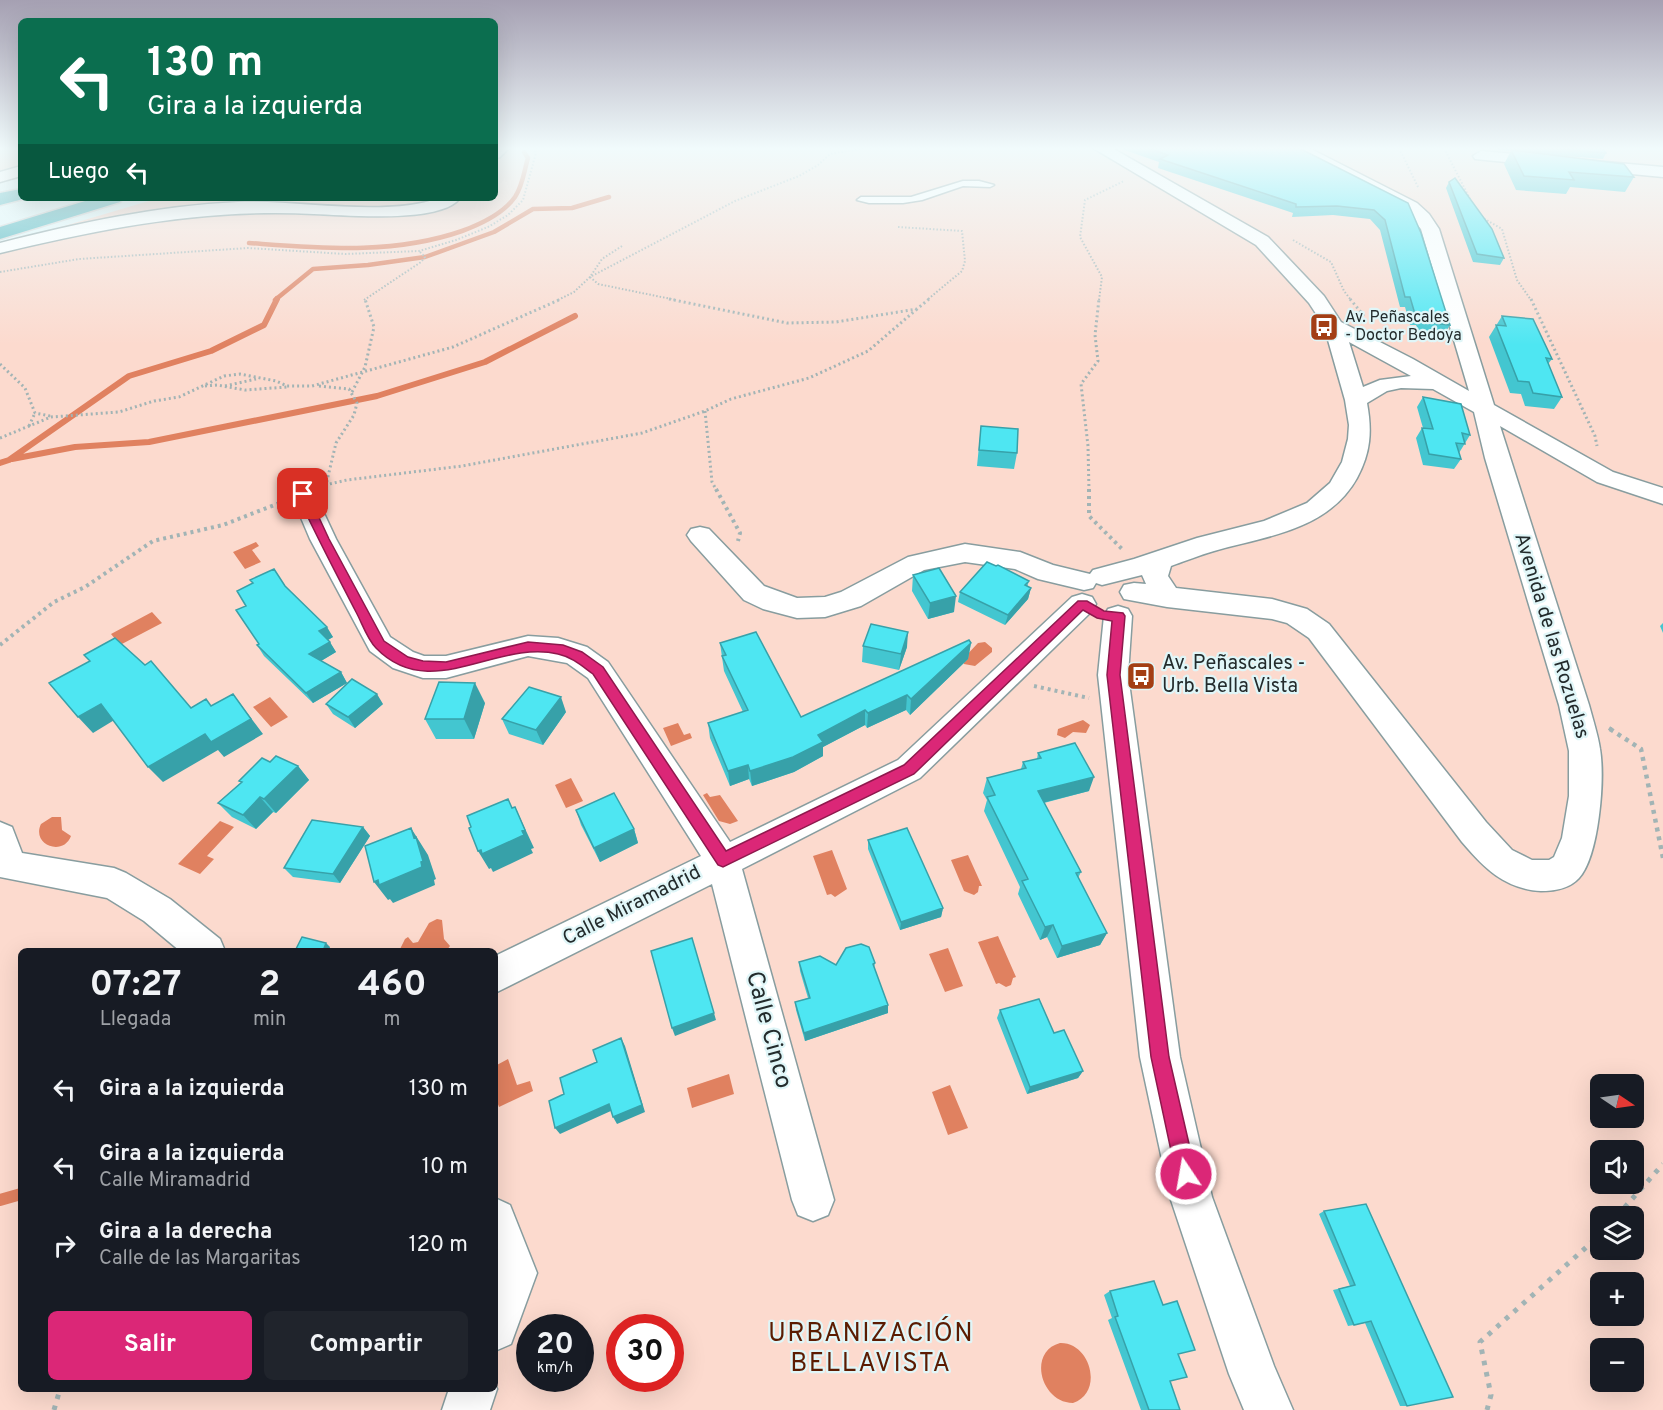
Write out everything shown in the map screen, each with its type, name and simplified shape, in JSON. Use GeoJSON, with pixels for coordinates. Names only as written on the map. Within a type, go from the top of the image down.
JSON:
{"type":"FeatureCollection","features":[{"type":"Feature","properties":{"kind":"highway"},"geometry":{"type":"LineString","coordinates":[[0,233],[72,214]]}},
{"type":"Feature","properties":{"kind":"street"},"geometry":{"type":"LineString","coordinates":[[0,240],[81,214]]}},
{"type":"Feature","properties":{"kind":"street"},"geometry":{"type":"LineString","coordinates":[[0,249],[101,225],[174,214]]}},
{"type":"Feature","properties":{"kind":"street"},"geometry":{"type":"LineString","coordinates":[[1093,598],[1120,580],[1141,577],[1206,544],[1271,528],[1316,510],[1339,488],[1354,462],[1360,439],[1360,425],[1356,400],[1334,326],[1317,300],[1262,241],[1216,214]]}},
{"type":"Feature","properties":{"kind":"street","name":"Avenida de las Rozuelas"},"geometry":{"type":"LineString","coordinates":[[1141,577],[1155,576],[1167,597],[1272,609],[1297,616],[1319,631],[1474,832],[1500,861],[1529,875],[1554,876],[1567,867],[1579,838],[1585,796],[1585,751],[1574,705],[1497,458],[1430,229],[1418,214]]}},
{"type":"Feature","properties":{"kind":"street"},"geometry":{"type":"LineString","coordinates":[[1334,326],[1406,363],[1437,383],[1605,477],[1663,496]]}},
{"type":"Feature","properties":{"kind":"street"},"geometry":{"type":"LineString","coordinates":[[1343,359],[1437,383]]}},
{"type":"Feature","properties":{"kind":"street"},"geometry":{"type":"LineString","coordinates":[[1343,359],[1406,363]]}},
{"type":"Feature","properties":{"kind":"street"},"geometry":{"type":"LineString","coordinates":[[1356,400],[1380,386],[1401,382],[1437,383]]}},
{"type":"Feature","properties":{"kind":"street","name":"Calle Cinco"},"geometry":{"type":"LineString","coordinates":[[314,490],[323,539],[380,644],[403,660],[423,666],[446,667],[528,646],[558,649],[577,655],[598,670],[723,860],[813,1200]]}},
{"type":"Feature","properties":{"kind":"street"},"geometry":{"type":"LineString","coordinates":[[700,534],[754,593],[773,602],[797,608],[825,607],[850,599],[917,563],[965,553],[1020,561],[1093,598],[1113,664],[1160,1057],[1191,1197],[1253,1374],[1269,1410]]}},
{"type":"Feature","properties":{"kind":"street","name":"Calle Miramadrid"},"geometry":{"type":"LineString","coordinates":[[498,973],[723,860],[909,770],[1093,598],[1135,607],[1141,577]]}},
{"type":"Feature","properties":{"kind":"street"},"geometry":{"type":"LineString","coordinates":[[0,837],[10,866],[114,884],[157,910],[203,948]]}},
{"type":"Feature","properties":{"kind":"street"},"geometry":{"type":"LineString","coordinates":[[498,1228],[515,1273],[498,1321]]}},
{"type":"Feature","properties":{"kind":"street"},"geometry":{"type":"LineString","coordinates":[[466,1410],[472,1392]]}},
{"type":"Feature","properties":{"kind":"path"},"geometry":{"type":"LineString","coordinates":[[0,272],[79,259],[248,248],[345,254],[419,251],[467,236],[488,227],[509,214]]}},
{"type":"Feature","properties":{"kind":"path"},"geometry":{"type":"LineString","coordinates":[[590,277],[711,214]]}},
{"type":"Feature","properties":{"kind":"path"},"geometry":{"type":"LineString","coordinates":[[1083,214],[1080,237],[1102,277],[1095,335],[1098,361],[1081,384],[1088,446],[1089,516],[1141,577]]}},
{"type":"Feature","properties":{"kind":"path"},"geometry":{"type":"LineString","coordinates":[[1478,214],[1502,229],[1517,280],[1529,295],[1595,436],[1605,477]]}},
{"type":"Feature","properties":{"kind":"path"},"geometry":{"type":"LineString","coordinates":[[0,645],[54,602],[85,587],[153,541],[223,525],[314,490],[347,480],[462,466],[642,433],[705,411],[731,399],[809,378],[868,351],[962,271],[965,261],[962,231],[898,227]]}},
{"type":"Feature","properties":{"kind":"path"},"geometry":{"type":"LineString","coordinates":[[312,386],[462,343],[553,303],[574,292],[590,277],[602,259],[622,246]]}},
{"type":"Feature","properties":{"kind":"path"},"geometry":{"type":"LineString","coordinates":[[352,392],[365,367],[374,327],[364,299],[421,262],[425,257],[419,251]]}},
{"type":"Feature","properties":{"kind":"path"},"geometry":{"type":"LineString","coordinates":[[590,277],[598,284],[787,323],[836,322],[916,309]]}},
{"type":"Feature","properties":{"kind":"path"},"geometry":{"type":"LineString","coordinates":[[0,364],[25,388],[35,413],[28,427]]}},
{"type":"Feature","properties":{"kind":"path"},"geometry":{"type":"LineString","coordinates":[[35,413],[51,417],[118,412],[153,401],[179,397],[224,376],[240,374],[276,381],[288,387]]}},
{"type":"Feature","properties":{"kind":"path"},"geometry":{"type":"LineString","coordinates":[[225,386],[260,378]]}},
{"type":"Feature","properties":{"kind":"path"},"geometry":{"type":"LineString","coordinates":[[202,386],[225,386],[245,390],[312,386],[349,389],[356,401],[354,419],[338,437],[314,490]]}},
{"type":"Feature","properties":{"kind":"path"},"geometry":{"type":"LineString","coordinates":[[705,411],[712,482],[740,533],[728,564]]}},
{"type":"Feature","properties":{"kind":"path"},"geometry":{"type":"LineString","coordinates":[[0,438],[51,417]]}},
{"type":"Feature","properties":{"kind":"path"},"geometry":{"type":"LineString","coordinates":[[1003,680],[1098,699]]}},
{"type":"Feature","properties":{"kind":"path"},"geometry":{"type":"LineString","coordinates":[[1574,705],[1641,749],[1663,858]]}},
{"type":"Feature","properties":{"kind":"path"},"geometry":{"type":"LineString","coordinates":[[1626,1206],[1663,1164]]}},
{"type":"Feature","properties":{"kind":"path"},"geometry":{"type":"LineString","coordinates":[[1487,1410],[1491,1395],[1480,1342],[1590,1244]]}},
{"type":"Feature","properties":{"kind":"path"},"geometry":{"type":"LineString","coordinates":[[54,1410],[59,1392]]}},
{"type":"Feature","properties":{"kind":"shaded area"},"geometry":{"type":"Polygon","coordinates":[[[106,214],[1663,214],[1663,1410],[0,1410],[0,245],[106,214]]]}},
{"type":"Feature","properties":{"kind":"shaded area"},"geometry":{"type":"Polygon","coordinates":[[[256,542],[259,546],[252,550],[261,562],[245,569],[233,552],[256,542]]]}},
{"type":"Feature","properties":{"kind":"shaded area"},"geometry":{"type":"Polygon","coordinates":[[[152,612],[162,623],[120,645],[111,634],[152,612]]]}},
{"type":"Feature","properties":{"kind":"shaded area"},"geometry":{"type":"Polygon","coordinates":[[[985,642],[992,648],[992,652],[975,666],[964,664],[962,660],[978,643],[985,642]]]}},
{"type":"Feature","properties":{"kind":"shaded area"},"geometry":{"type":"Polygon","coordinates":[[[270,697],[288,717],[271,727],[253,707],[270,697]]]}},
{"type":"Feature","properties":{"kind":"shaded area"},"geometry":{"type":"Polygon","coordinates":[[[1083,720],[1090,725],[1086,733],[1073,732],[1065,738],[1057,735],[1058,729],[1083,720]]]}},
{"type":"Feature","properties":{"kind":"shaded area"},"geometry":{"type":"Polygon","coordinates":[[[678,723],[684,735],[690,733],[692,738],[671,746],[663,728],[678,723]]]}},
{"type":"Feature","properties":{"kind":"shaded area"},"geometry":{"type":"Polygon","coordinates":[[[571,778],[583,801],[566,808],[555,785],[571,778]]]}},
{"type":"Feature","properties":{"kind":"shaded area"},"geometry":{"type":"Polygon","coordinates":[[[707,793],[710,797],[720,795],[738,821],[730,824],[719,821],[703,795],[707,793]]]}},
{"type":"Feature","properties":{"kind":"shaded area"},"geometry":{"type":"Polygon","coordinates":[[[52,817],[61,817],[62,830],[71,836],[62,846],[49,846],[40,838],[41,824],[52,817]]]}},
{"type":"Feature","properties":{"kind":"shaded area"},"geometry":{"type":"Polygon","coordinates":[[[220,821],[234,827],[207,856],[214,859],[200,874],[178,864],[220,821]]]}},
{"type":"Feature","properties":{"kind":"shaded area"},"geometry":{"type":"Polygon","coordinates":[[[832,850],[847,889],[835,897],[831,894],[827,895],[813,856],[832,850]]]}},
{"type":"Feature","properties":{"kind":"shaded area"},"geometry":{"type":"Polygon","coordinates":[[[968,855],[982,886],[979,886],[978,892],[974,895],[964,891],[951,860],[968,855]]]}},
{"type":"Feature","properties":{"kind":"shaded area"},"geometry":{"type":"Polygon","coordinates":[[[437,919],[442,920],[444,939],[450,946],[448,948],[400,948],[408,937],[413,943],[418,942],[429,923],[437,919]]]}},
{"type":"Feature","properties":{"kind":"shaded area"},"geometry":{"type":"Polygon","coordinates":[[[998,936],[1016,977],[1013,978],[1011,985],[1006,987],[999,983],[996,984],[978,942],[998,936]]]}},
{"type":"Feature","properties":{"kind":"shaded area"},"geometry":{"type":"Polygon","coordinates":[[[948,948],[963,986],[945,992],[929,954],[948,948]]]}},
{"type":"Feature","properties":{"kind":"shaded area"},"geometry":{"type":"Polygon","coordinates":[[[508,1059],[517,1085],[530,1081],[533,1091],[499,1107],[498,1064],[508,1059]]]}},
{"type":"Feature","properties":{"kind":"shaded area"},"geometry":{"type":"Polygon","coordinates":[[[729,1074],[734,1094],[692,1108],[687,1088],[729,1074]]]}},
{"type":"Feature","properties":{"kind":"shaded area"},"geometry":{"type":"Polygon","coordinates":[[[950,1085],[968,1128],[948,1135],[932,1092],[950,1085]]]}},
{"type":"Feature","properties":{"kind":"shaded area"},"geometry":{"type":"Polygon","coordinates":[[[1060,1343],[1071,1345],[1079,1351],[1086,1359],[1090,1369],[1091,1379],[1088,1389],[1083,1398],[1073,1403],[1062,1401],[1053,1395],[1042,1376],[1041,1366],[1044,1356],[1050,1348],[1060,1343]]]}},
{"type":"Feature","properties":{"kind":"building"},"geometry":{"type":"Polygon","coordinates":[[[1378,214],[1413,214],[1450,325],[1424,322],[1421,315],[1415,314],[1410,297],[1405,297],[1385,220],[1378,214]]]}},
{"type":"Feature","properties":{"kind":"building"},"geometry":{"type":"Polygon","coordinates":[[[1461,214],[1481,214],[1492,229],[1504,258],[1477,254],[1461,214]]]}},
{"type":"Feature","properties":{"kind":"building"},"geometry":{"type":"Polygon","coordinates":[[[1502,316],[1533,319],[1552,359],[1546,358],[1562,397],[1533,393],[1529,382],[1518,381],[1496,325],[1506,326],[1502,316]]]}},
{"type":"Feature","properties":{"kind":"building"},"geometry":{"type":"Polygon","coordinates":[[[1423,397],[1461,404],[1470,435],[1462,433],[1465,444],[1456,443],[1461,459],[1429,454],[1422,428],[1433,429],[1423,397]]]}},
{"type":"Feature","properties":{"kind":"building"},"geometry":{"type":"Polygon","coordinates":[[[981,426],[1018,429],[1017,453],[979,450],[981,426]]]}},
{"type":"Feature","properties":{"kind":"building"},"geometry":{"type":"Polygon","coordinates":[[[987,562],[998,565],[1029,581],[1025,585],[1031,588],[1008,615],[960,592],[987,562]]]}},
{"type":"Feature","properties":{"kind":"building"},"geometry":{"type":"Polygon","coordinates":[[[939,568],[956,596],[930,603],[913,575],[939,568]]]}},
{"type":"Feature","properties":{"kind":"building"},"geometry":{"type":"Polygon","coordinates":[[[274,569],[285,586],[327,627],[319,631],[330,642],[309,654],[341,672],[306,693],[257,645],[259,644],[236,610],[246,606],[237,591],[253,583],[250,580],[274,569]]]}},
{"type":"Feature","properties":{"kind":"building"},"geometry":{"type":"Polygon","coordinates":[[[871,624],[908,632],[901,654],[863,646],[871,624]]]}},
{"type":"Feature","properties":{"kind":"building"},"geometry":{"type":"Polygon","coordinates":[[[756,632],[801,717],[969,640],[971,643],[911,699],[907,695],[868,713],[865,710],[818,735],[823,742],[793,757],[750,771],[748,765],[728,771],[708,723],[748,710],[722,656],[726,655],[720,643],[756,632]]]}},
{"type":"Feature","properties":{"kind":"building"},"geometry":{"type":"Polygon","coordinates":[[[115,638],[145,665],[151,661],[191,708],[206,699],[211,706],[233,694],[251,719],[211,742],[205,734],[148,767],[101,704],[78,717],[49,683],[90,661],[84,655],[115,638]]]}},
{"type":"Feature","properties":{"kind":"building"},"geometry":{"type":"Polygon","coordinates":[[[352,679],[377,694],[348,717],[326,704],[352,679]]]}},
{"type":"Feature","properties":{"kind":"building"},"geometry":{"type":"Polygon","coordinates":[[[439,682],[475,683],[464,719],[425,719],[439,682]]]}},
{"type":"Feature","properties":{"kind":"building"},"geometry":{"type":"Polygon","coordinates":[[[529,687],[561,697],[536,730],[502,719],[529,687]]]}},
{"type":"Feature","properties":{"kind":"building"},"geometry":{"type":"Polygon","coordinates":[[[1075,743],[1094,777],[1038,791],[1081,872],[1076,873],[1107,933],[1062,946],[1053,925],[1045,927],[1022,881],[1028,879],[987,797],[995,795],[987,778],[1026,768],[1023,762],[1041,758],[1038,753],[1075,743]]]}},
{"type":"Feature","properties":{"kind":"building"},"geometry":{"type":"Polygon","coordinates":[[[276,756],[298,766],[264,799],[260,797],[243,815],[218,803],[242,782],[239,781],[262,758],[270,762],[276,756]]]}},
{"type":"Feature","properties":{"kind":"building"},"geometry":{"type":"Polygon","coordinates":[[[614,793],[634,829],[594,848],[576,810],[614,793]]]}},
{"type":"Feature","properties":{"kind":"building"},"geometry":{"type":"Polygon","coordinates":[[[508,799],[512,808],[515,807],[525,830],[522,831],[524,835],[482,854],[481,850],[478,851],[467,816],[508,799]]]}},
{"type":"Feature","properties":{"kind":"building"},"geometry":{"type":"Polygon","coordinates":[[[312,820],[363,827],[333,874],[284,868],[312,820]]]}},
{"type":"Feature","properties":{"kind":"building"},"geometry":{"type":"Polygon","coordinates":[[[411,828],[423,861],[421,862],[422,867],[379,885],[378,880],[374,882],[365,846],[411,828]]]}},
{"type":"Feature","properties":{"kind":"building"},"geometry":{"type":"Polygon","coordinates":[[[907,828],[943,908],[901,922],[868,840],[907,828]]]}},
{"type":"Feature","properties":{"kind":"building"},"geometry":{"type":"Polygon","coordinates":[[[302,937],[326,943],[324,948],[296,948],[302,937]]]}},
{"type":"Feature","properties":{"kind":"building"},"geometry":{"type":"Polygon","coordinates":[[[692,938],[714,1013],[672,1028],[651,951],[692,938]]]}},
{"type":"Feature","properties":{"kind":"building"},"geometry":{"type":"Polygon","coordinates":[[[861,944],[869,947],[888,1005],[804,1033],[795,1002],[810,998],[799,962],[820,956],[836,965],[846,948],[861,944]]]}},
{"type":"Feature","properties":{"kind":"building"},"geometry":{"type":"Polygon","coordinates":[[[1039,999],[1054,1033],[1064,1030],[1083,1071],[1030,1087],[1000,1010],[1039,999]]]}},
{"type":"Feature","properties":{"kind":"building"},"geometry":{"type":"Polygon","coordinates":[[[621,1038],[642,1105],[613,1117],[609,1104],[555,1128],[549,1101],[564,1094],[560,1078],[597,1062],[593,1050],[621,1038]]]}},
{"type":"Feature","properties":{"kind":"building"},"geometry":{"type":"Polygon","coordinates":[[[1366,1204],[1453,1397],[1407,1406],[1371,1321],[1354,1325],[1339,1289],[1355,1285],[1324,1211],[1366,1204]]]}},
{"type":"Feature","properties":{"kind":"building"},"geometry":{"type":"Polygon","coordinates":[[[1154,1281],[1163,1305],[1177,1301],[1195,1350],[1178,1354],[1187,1377],[1170,1381],[1180,1410],[1149,1410],[1115,1317],[1118,1316],[1110,1291],[1154,1281]]]}},
{"type":"Feature","properties":{"kind":"waterway"},"geometry":{"type":"LineString","coordinates":[[249,243],[330,248],[410,244],[462,231],[497,214]]}},
{"type":"Feature","properties":{"kind":"waterway"},"geometry":{"type":"LineString","coordinates":[[275,300],[313,269],[368,265],[425,257],[494,232],[525,214]]}},
{"type":"Feature","properties":{"kind":"waterway"},"geometry":{"type":"LineString","coordinates":[[0,463],[9,460],[129,376],[211,351],[264,325],[277,299]]}},
{"type":"Feature","properties":{"kind":"waterway"},"geometry":{"type":"LineString","coordinates":[[12,459],[75,447],[149,442],[377,396],[485,362],[575,316]]}},
{"type":"Feature","properties":{"kind":"waterway"},"geometry":{"type":"LineString","coordinates":[[0,1200],[18,1195]]}},
{"type":"Feature","properties":{"kind":"place","name":"Av. Peñascales - Doctor Bedoya"},"geometry":{"type":"Point","coordinates":[1324,327]}},
{"type":"Feature","properties":{"kind":"place","name":"Av. Peñascales - Urb. Bella Vista"},"geometry":{"type":"Point","coordinates":[1141,676]}},
{"type":"Feature","properties":{"kind":"district","name":"URBANIZACIÓN BELLAVISTA"},"geometry":{"type":"Point","coordinates":[871,1349]}},
{"type":"Feature","properties":{"kind":"route"},"geometry":{"type":"LineString","coordinates":[[303,494],[323,539],[380,644],[403,660],[423,666],[446,667],[528,646],[558,649],[577,655],[598,670],[723,860],[909,770],[1082,604],[1087,609],[1101,615],[1118,616],[1113,675],[1160,1057],[1186,1174]]}}]}
